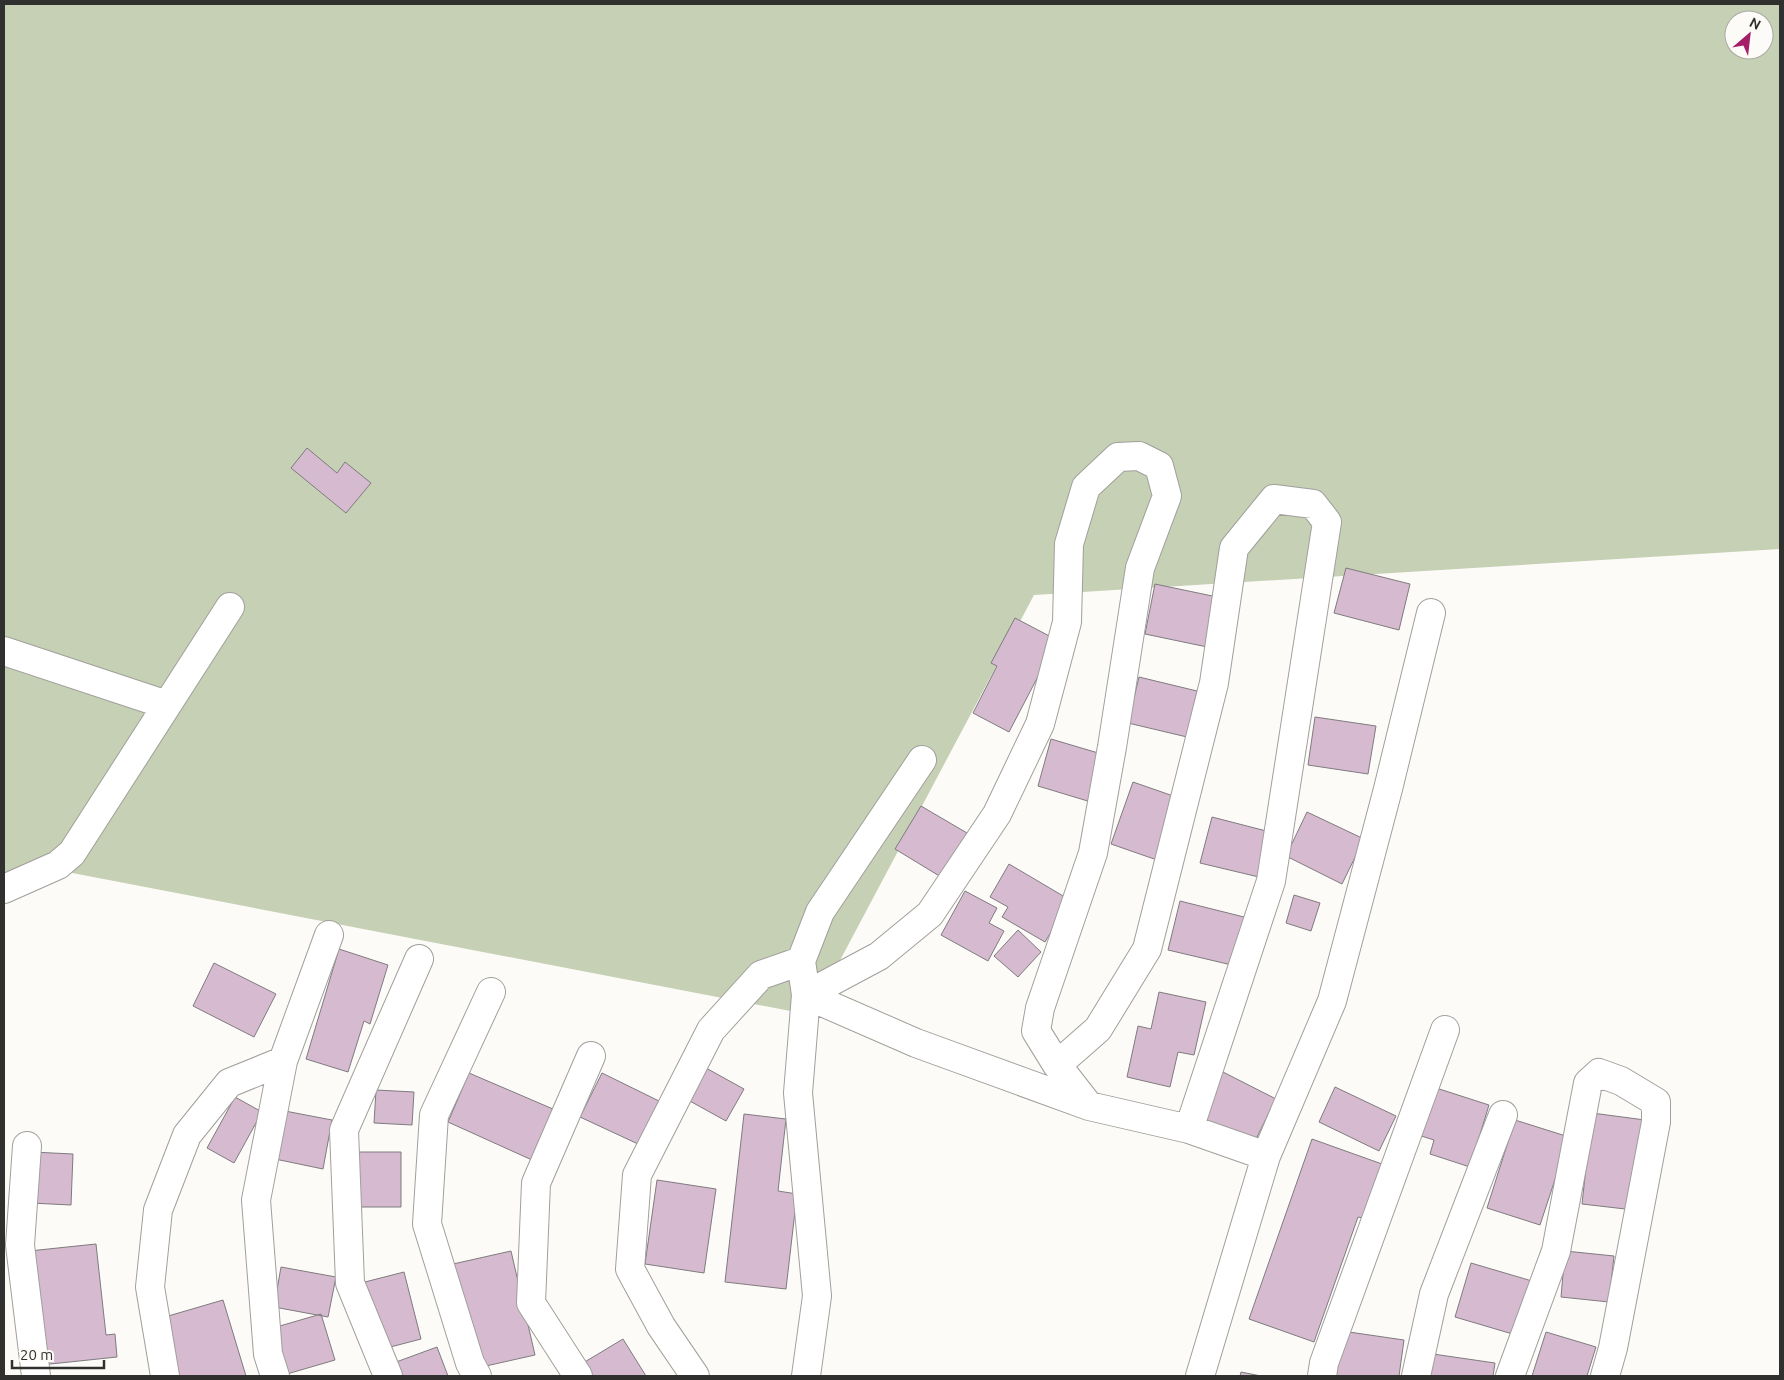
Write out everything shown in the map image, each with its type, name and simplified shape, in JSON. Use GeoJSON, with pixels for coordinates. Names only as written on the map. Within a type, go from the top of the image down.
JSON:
{"type":"FeatureCollection","features":[{"type":"Feature","properties":{"kind":"street"},"geometry":{"type":"LineString","coordinates":[[806,995],[879,956],[930,914],[997,814],[1040,724],[1055,669],[1067,622],[1069,544],[1086,486],[1118,457],[1139,456],[1159,466],[1167,496],[1140,568],[1093,853],[1040,1008],[1036,1032],[1057,1065],[1090,1106]]}},
{"type":"Feature","properties":{"kind":"street"},"geometry":{"type":"LineString","coordinates":[[1057,1065],[1098,1029],[1147,949],[1214,683],[1234,548],[1274,499],[1313,504],[1327,522],[1271,881],[1189,1129]]}},
{"type":"Feature","properties":{"kind":"street"},"geometry":{"type":"LineString","coordinates":[[4,889],[58,866],[72,853],[230,607]]}},
{"type":"Feature","properties":{"kind":"street"},"geometry":{"type":"LineString","coordinates":[[1200,1376],[1266,1156],[1332,1001],[1388,789],[1431,613]]}},
{"type":"Feature","properties":{"kind":"street"},"geometry":{"type":"LineString","coordinates":[[4,651],[167,705]]}},
{"type":"Feature","properties":{"kind":"street"},"geometry":{"type":"LineString","coordinates":[[806,1376],[817,1296],[798,1093],[806,995],[801,960],[820,912],[922,760]]}},
{"type":"Feature","properties":{"kind":"street"},"geometry":{"type":"LineString","coordinates":[[275,1376],[268,1354],[256,1200],[284,1061],[329,936]]}},
{"type":"Feature","properties":{"kind":"street"},"geometry":{"type":"LineString","coordinates":[[388,1376],[350,1283],[344,1130],[419,959]]}},
{"type":"Feature","properties":{"kind":"street"},"geometry":{"type":"LineString","coordinates":[[695,1376],[661,1326],[630,1269],[637,1175],[711,1030],[761,975],[801,960]]}},
{"type":"Feature","properties":{"kind":"street"},"geometry":{"type":"LineString","coordinates":[[477,1376],[470,1363],[427,1224],[434,1114],[491,992]]}},
{"type":"Feature","properties":{"kind":"street"},"geometry":{"type":"LineString","coordinates":[[806,995],[916,1043],[1090,1106],[1189,1129],[1266,1156]]}},
{"type":"Feature","properties":{"kind":"street"},"geometry":{"type":"LineString","coordinates":[[1322,1376],[1324,1363],[1445,1030]]}},
{"type":"Feature","properties":{"kind":"street"},"geometry":{"type":"LineString","coordinates":[[578,1376],[531,1303],[531,1293],[536,1183],[591,1056]]}},
{"type":"Feature","properties":{"kind":"street"},"geometry":{"type":"LineString","coordinates":[[165,1376],[150,1287],[158,1210],[187,1135],[229,1083],[284,1061]]}},
{"type":"Feature","properties":{"kind":"street"},"geometry":{"type":"LineString","coordinates":[[1510,1376],[1556,1251],[1588,1083],[1599,1073],[1621,1081],[1656,1102],[1654,1131],[1613,1348],[1605,1376]]}},
{"type":"Feature","properties":{"kind":"street"},"geometry":{"type":"LineString","coordinates":[[1416,1376],[1434,1294],[1503,1115]]}},
{"type":"Feature","properties":{"kind":"street"},"geometry":{"type":"LineString","coordinates":[[28,1146],[20,1245],[36,1376]]}},
{"type":"Feature","properties":{"kind":"green space"},"geometry":{"type":"Polygon","coordinates":[[[4,4],[1780,4],[1780,549],[1034,595],[811,1015],[67,872],[4,896],[4,4]]]}},
{"type":"Feature","properties":{"kind":"building"},"geometry":{"type":"Polygon","coordinates":[[[307,448],[337,473],[345,462],[371,483],[346,513],[291,468],[307,448]]]}},
{"type":"Feature","properties":{"kind":"building"},"geometry":{"type":"Polygon","coordinates":[[[1346,568],[1410,584],[1399,630],[1334,613],[1346,568]]]}},
{"type":"Feature","properties":{"kind":"building"},"geometry":{"type":"Polygon","coordinates":[[[1155,584],[1222,598],[1212,648],[1145,634],[1155,584]]]}},
{"type":"Feature","properties":{"kind":"building"},"geometry":{"type":"Polygon","coordinates":[[[1015,618],[1057,640],[1009,732],[973,713],[997,666],[991,663],[1015,618]]]}},
{"type":"Feature","properties":{"kind":"building"},"geometry":{"type":"Polygon","coordinates":[[[1139,677],[1197,691],[1187,737],[1128,723],[1139,677]]]}},
{"type":"Feature","properties":{"kind":"building"},"geometry":{"type":"Polygon","coordinates":[[[1315,717],[1376,726],[1368,774],[1308,765],[1315,717]]]}},
{"type":"Feature","properties":{"kind":"building"},"geometry":{"type":"Polygon","coordinates":[[[1051,739],[1105,755],[1091,802],[1038,786],[1051,739]]]}},
{"type":"Feature","properties":{"kind":"building"},"geometry":{"type":"Polygon","coordinates":[[[1133,782],[1179,798],[1157,860],[1111,844],[1133,782]]]}},
{"type":"Feature","properties":{"kind":"building"},"geometry":{"type":"Polygon","coordinates":[[[921,806],[967,833],[941,877],[895,849],[921,806]]]}},
{"type":"Feature","properties":{"kind":"building"},"geometry":{"type":"Polygon","coordinates":[[[1307,812],[1364,839],[1342,884],[1286,856],[1307,812]]]}},
{"type":"Feature","properties":{"kind":"building"},"geometry":{"type":"Polygon","coordinates":[[[1212,817],[1274,833],[1263,878],[1200,863],[1212,817]]]}},
{"type":"Feature","properties":{"kind":"building"},"geometry":{"type":"Polygon","coordinates":[[[1009,864],[1070,900],[1045,942],[1002,917],[1008,907],[990,897],[1009,864]]]}},
{"type":"Feature","properties":{"kind":"building"},"geometry":{"type":"Polygon","coordinates":[[[965,891],[997,908],[989,923],[1004,931],[988,961],[941,935],[965,891]]]}},
{"type":"Feature","properties":{"kind":"building"},"geometry":{"type":"Polygon","coordinates":[[[1294,895],[1320,903],[1311,931],[1286,923],[1294,895]]]}},
{"type":"Feature","properties":{"kind":"building"},"geometry":{"type":"Polygon","coordinates":[[[1180,901],[1248,918],[1236,966],[1168,950],[1180,901]]]}},
{"type":"Feature","properties":{"kind":"building"},"geometry":{"type":"Polygon","coordinates":[[[1018,930],[1041,952],[1018,977],[994,956],[1018,930]]]}},
{"type":"Feature","properties":{"kind":"building"},"geometry":{"type":"Polygon","coordinates":[[[339,949],[388,965],[370,1024],[364,1021],[348,1072],[306,1059],[339,949]]]}},
{"type":"Feature","properties":{"kind":"building"},"geometry":{"type":"Polygon","coordinates":[[[214,963],[276,994],[254,1037],[193,1006],[214,963]]]}},
{"type":"Feature","properties":{"kind":"building"},"geometry":{"type":"Polygon","coordinates":[[[1159,992],[1206,1002],[1194,1055],[1178,1052],[1170,1087],[1127,1077],[1138,1026],[1151,1029],[1159,992]]]}},
{"type":"Feature","properties":{"kind":"building"},"geometry":{"type":"Polygon","coordinates":[[[706,1068],[744,1089],[726,1121],[688,1100],[706,1068]]]}},
{"type":"Feature","properties":{"kind":"building"},"geometry":{"type":"Polygon","coordinates":[[[1223,1072],[1276,1099],[1253,1145],[1200,1118],[1223,1072]]]}},
{"type":"Feature","properties":{"kind":"building"},"geometry":{"type":"Polygon","coordinates":[[[469,1073],[553,1109],[532,1160],[448,1122],[469,1073]]]}},
{"type":"Feature","properties":{"kind":"building"},"geometry":{"type":"Polygon","coordinates":[[[602,1073],[659,1101],[638,1144],[580,1117],[602,1073]]]}},
{"type":"Feature","properties":{"kind":"building"},"geometry":{"type":"Polygon","coordinates":[[[1430,1086],[1489,1105],[1470,1167],[1430,1154],[1434,1140],[1415,1134],[1430,1086]]]}},
{"type":"Feature","properties":{"kind":"building"},"geometry":{"type":"Polygon","coordinates":[[[1335,1087],[1396,1116],[1379,1151],[1319,1122],[1335,1087]]]}},
{"type":"Feature","properties":{"kind":"building"},"geometry":{"type":"Polygon","coordinates":[[[376,1090],[414,1092],[412,1125],[374,1123],[376,1090]]]}},
{"type":"Feature","properties":{"kind":"building"},"geometry":{"type":"Polygon","coordinates":[[[235,1097],[262,1112],[234,1163],[207,1148],[235,1097]]]}},
{"type":"Feature","properties":{"kind":"building"},"geometry":{"type":"Polygon","coordinates":[[[285,1111],[332,1120],[323,1169],[275,1159],[285,1111]]]}},
{"type":"Feature","properties":{"kind":"building"},"geometry":{"type":"Polygon","coordinates":[[[1592,1113],[1645,1120],[1634,1210],[1582,1204],[1592,1113]]]}},
{"type":"Feature","properties":{"kind":"building"},"geometry":{"type":"Polygon","coordinates":[[[744,1114],[786,1119],[778,1191],[797,1194],[786,1289],[725,1282],[744,1114]]]}},
{"type":"Feature","properties":{"kind":"building"},"geometry":{"type":"Polygon","coordinates":[[[1515,1120],[1569,1137],[1540,1225],[1487,1208],[1515,1120]]]}},
{"type":"Feature","properties":{"kind":"building"},"geometry":{"type":"Polygon","coordinates":[[[1312,1139],[1382,1164],[1363,1218],[1358,1217],[1314,1342],[1249,1319],[1312,1139]]]}},
{"type":"Feature","properties":{"kind":"building"},"geometry":{"type":"Polygon","coordinates":[[[32,1152],[73,1154],[71,1205],[30,1203],[32,1152]]]}},
{"type":"Feature","properties":{"kind":"building"},"geometry":{"type":"Polygon","coordinates":[[[354,1152],[401,1152],[401,1207],[353,1207],[354,1152]]]}},
{"type":"Feature","properties":{"kind":"building"},"geometry":{"type":"Polygon","coordinates":[[[657,1180],[716,1189],[704,1273],[645,1264],[657,1180]]]}},
{"type":"Feature","properties":{"kind":"building"},"geometry":{"type":"Polygon","coordinates":[[[96,1244],[106,1335],[115,1334],[117,1357],[41,1365],[29,1251],[96,1244]]]}},
{"type":"Feature","properties":{"kind":"building"},"geometry":{"type":"Polygon","coordinates":[[[511,1251],[535,1355],[477,1368],[453,1264],[511,1251]]]}},
{"type":"Feature","properties":{"kind":"building"},"geometry":{"type":"Polygon","coordinates":[[[1565,1251],[1614,1256],[1609,1302],[1561,1297],[1565,1251]]]}},
{"type":"Feature","properties":{"kind":"building"},"geometry":{"type":"Polygon","coordinates":[[[1471,1263],[1532,1281],[1516,1335],[1455,1317],[1471,1263]]]}},
{"type":"Feature","properties":{"kind":"building"},"geometry":{"type":"Polygon","coordinates":[[[281,1267],[336,1277],[328,1317],[274,1307],[281,1267]]]}},
{"type":"Feature","properties":{"kind":"building"},"geometry":{"type":"Polygon","coordinates":[[[404,1272],[421,1339],[379,1350],[361,1283],[404,1272]]]}},
{"type":"Feature","properties":{"kind":"building"},"geometry":{"type":"Polygon","coordinates":[[[223,1300],[246,1376],[175,1376],[158,1319],[223,1300]]]}},
{"type":"Feature","properties":{"kind":"building"},"geometry":{"type":"Polygon","coordinates":[[[321,1314],[335,1360],[287,1374],[273,1328],[321,1314]]]}},
{"type":"Feature","properties":{"kind":"building"},"geometry":{"type":"Polygon","coordinates":[[[1342,1331],[1404,1340],[1399,1376],[1335,1376],[1342,1331]]]}},
{"type":"Feature","properties":{"kind":"building"},"geometry":{"type":"Polygon","coordinates":[[[1546,1332],[1596,1347],[1587,1376],[1532,1376],[1546,1332]]]}},
{"type":"Feature","properties":{"kind":"building"},"geometry":{"type":"Polygon","coordinates":[[[623,1339],[646,1376],[584,1376],[578,1366],[623,1339]]]}},
{"type":"Feature","properties":{"kind":"building"},"geometry":{"type":"Polygon","coordinates":[[[437,1347],[448,1376],[392,1376],[388,1365],[437,1347]]]}},
{"type":"Feature","properties":{"kind":"building"},"geometry":{"type":"Polygon","coordinates":[[[1433,1354],[1495,1363],[1493,1376],[1430,1376],[1433,1354]]]}},
{"type":"Feature","properties":{"kind":"building"},"geometry":{"type":"Polygon","coordinates":[[[1241,1372],[1261,1376],[1240,1376],[1241,1372]]]}}]}
